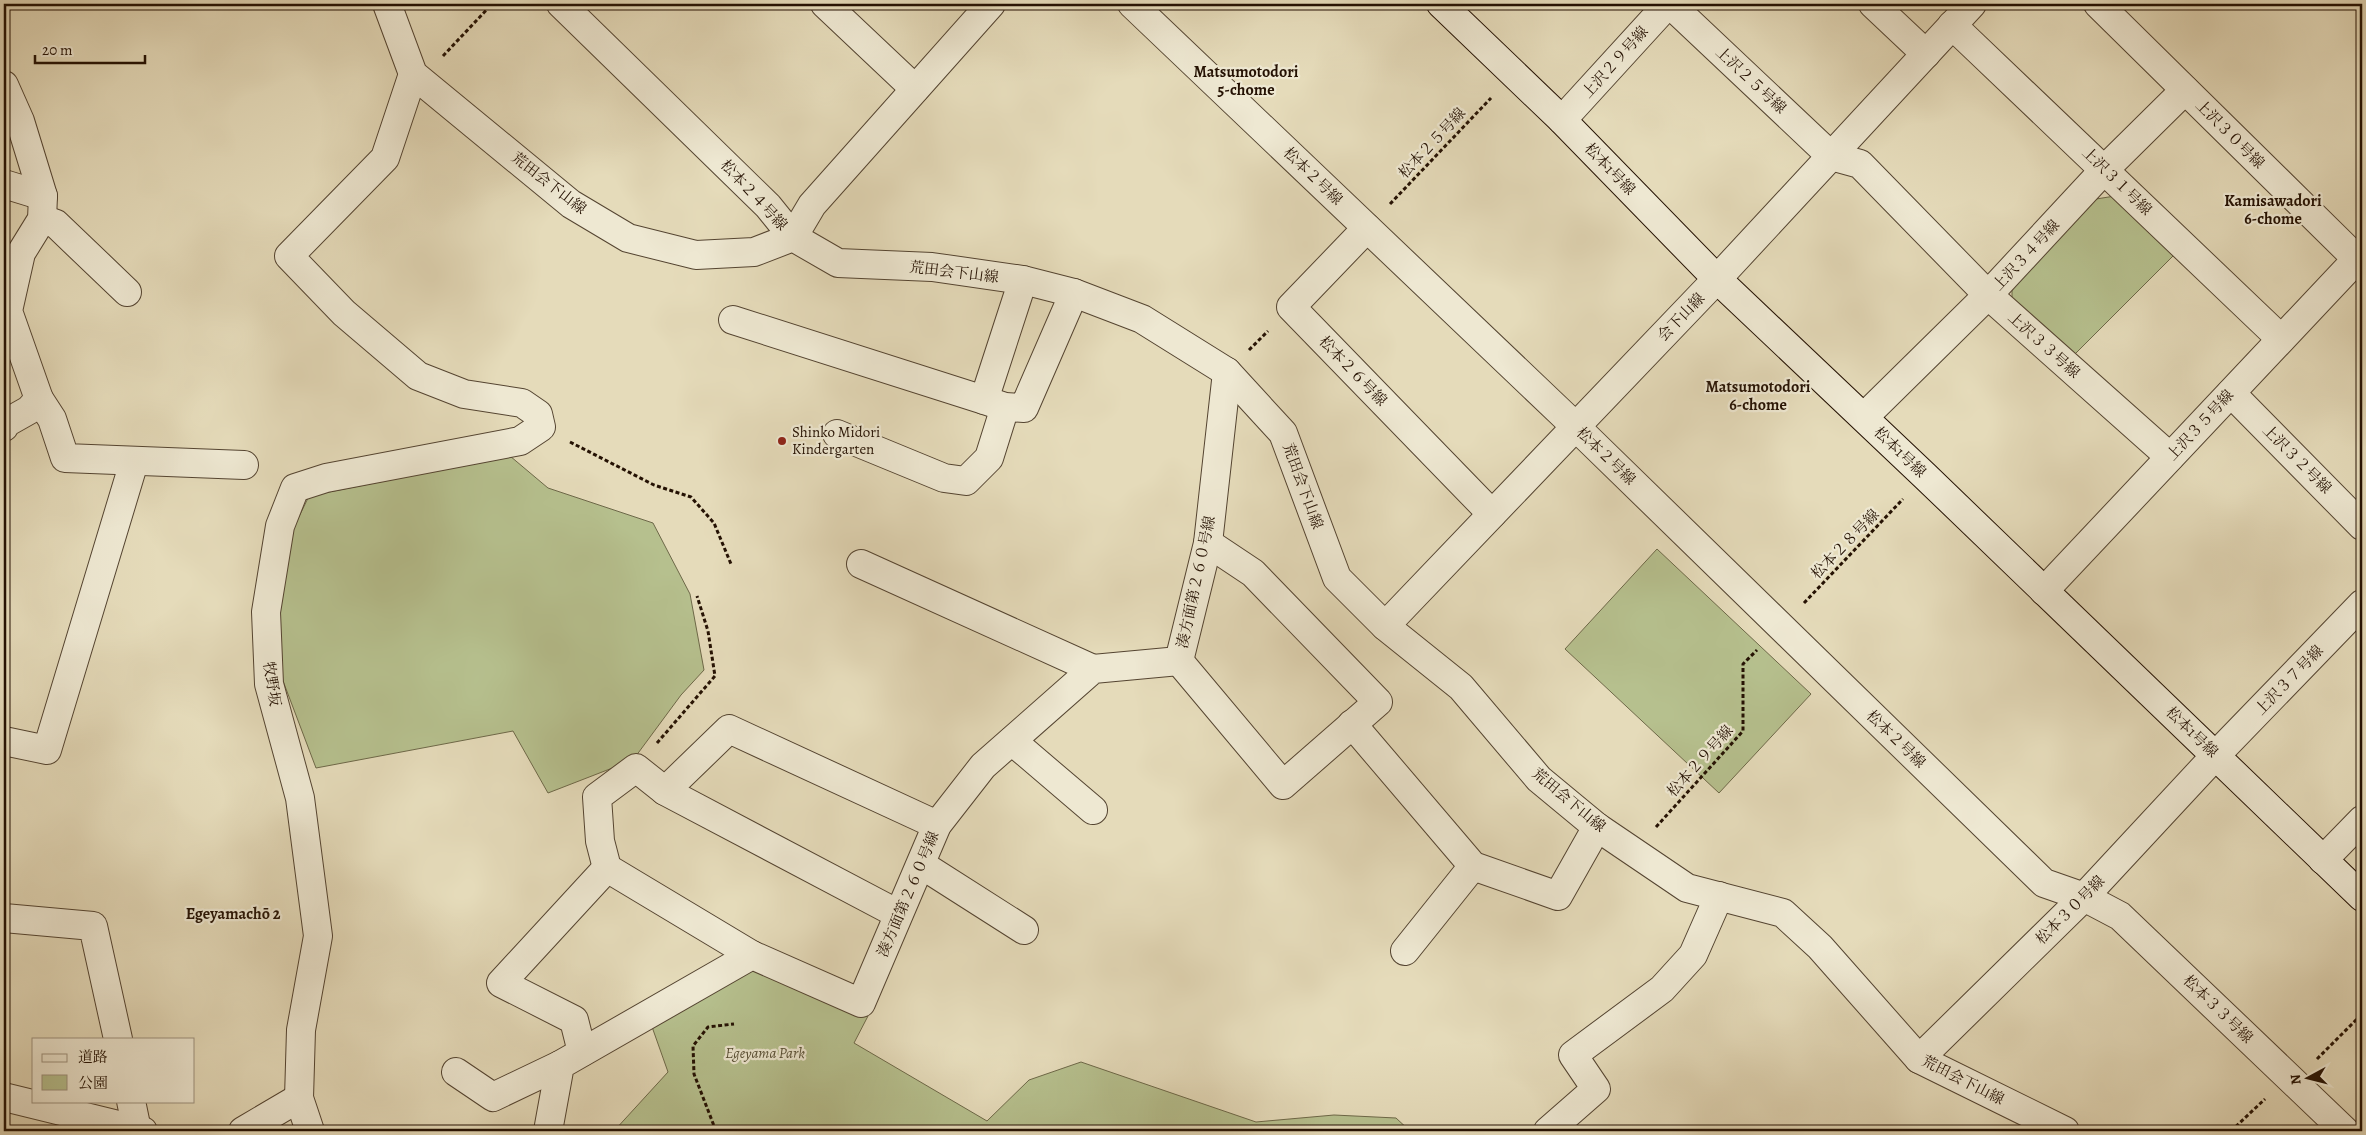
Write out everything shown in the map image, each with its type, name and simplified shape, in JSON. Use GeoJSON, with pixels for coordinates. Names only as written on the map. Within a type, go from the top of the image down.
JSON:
{"type":"FeatureCollection","features":[{"type":"Feature","properties":{"kind":"street"},"geometry":{"type":"LineString","coordinates":[[387,4],[417,77],[385,158],[289,256],[344,314],[418,376],[464,394],[522,403],[538,414],[541,427]]}},
{"type":"Feature","properties":{"kind":"street","name":"松本２４号線"},"geometry":{"type":"LineString","coordinates":[[561,4],[768,206],[793,237],[812,205],[991,4]]}},
{"type":"Feature","properties":{"kind":"street"},"geometry":{"type":"LineString","coordinates":[[825,4],[915,89]]}},
{"type":"Feature","properties":{"kind":"street","name":"松本２号線"},"geometry":{"type":"LineString","coordinates":[[1132,4],[1575,426],[2044,882],[2084,897]]}},
{"type":"Feature","properties":{"kind":"street","name":"松本1号線"},"geometry":{"type":"LineString","coordinates":[[1441,4],[1562,120],[1717,279],[1864,417],[2362,897]]}},
{"type":"Feature","properties":{"kind":"street","name":"上沢２９号線"},"geometry":{"type":"LineString","coordinates":[[1562,120],[1669,4]]}},
{"type":"Feature","properties":{"kind":"street","name":"上沢２５号線"},"geometry":{"type":"LineString","coordinates":[[1669,4],[1831,156]]}},
{"type":"Feature","properties":{"kind":"street"},"geometry":{"type":"LineString","coordinates":[[1874,4],[1926,54]]}},
{"type":"Feature","properties":{"kind":"street","name":"会下山線"},"geometry":{"type":"LineString","coordinates":[[1385,626],[1717,279],[1972,4]]}},
{"type":"Feature","properties":{"kind":"street","name":"上沢３０号線"},"geometry":{"type":"LineString","coordinates":[[2098,4],[2360,261]]}},
{"type":"Feature","properties":{"kind":"street","name":"上沢３１号線"},"geometry":{"type":"LineString","coordinates":[[1952,25],[2281,339]]}},
{"type":"Feature","properties":{"kind":"street","name":"荒田会下山線"},"geometry":{"type":"LineString","coordinates":[[417,77],[571,204],[628,238],[696,254],[754,252],[793,237],[838,262],[932,267],[1023,280],[1074,293],[1142,319],[1227,372],[1283,433],[1337,578],[1385,626],[1461,687],[1539,779],[1597,827],[1686,888],[1783,913],[1820,946],[1919,1059],[2065,1131]]}},
{"type":"Feature","properties":{"kind":"street"},"geometry":{"type":"LineString","coordinates":[[4,85],[20,121],[43,208],[12,253],[8,311],[39,399],[52,419],[65,458],[244,465]]}},
{"type":"Feature","properties":{"kind":"street","name":"上沢３４号線"},"geometry":{"type":"LineString","coordinates":[[1864,417],[1988,295],[2105,169],[2185,90]]}},
{"type":"Feature","properties":{"kind":"street","name":"上沢３３号線"},"geometry":{"type":"LineString","coordinates":[[1831,156],[1860,164],[1988,295],[2170,457]]}},
{"type":"Feature","properties":{"kind":"street"},"geometry":{"type":"LineString","coordinates":[[4,184],[43,208],[56,224],[127,292]]}},
{"type":"Feature","properties":{"kind":"street"},"geometry":{"type":"LineString","coordinates":[[1290,307],[1367,228]]}},
{"type":"Feature","properties":{"kind":"street","name":"上沢３５号線"},"geometry":{"type":"LineString","coordinates":[[2044,591],[2281,339],[2360,261]]}},
{"type":"Feature","properties":{"kind":"street"},"geometry":{"type":"LineString","coordinates":[[837,434],[944,478],[966,482],[989,458],[994,403],[1023,280]]}},
{"type":"Feature","properties":{"kind":"street"},"geometry":{"type":"LineString","coordinates":[[733,320],[994,403],[1024,408],[1074,293]]}},
{"type":"Feature","properties":{"kind":"street","name":"松本２６号線"},"geometry":{"type":"LineString","coordinates":[[1290,307],[1492,514]]}},
{"type":"Feature","properties":{"kind":"street","name":"湊方面第２６０号線"},"geometry":{"type":"LineString","coordinates":[[752,955],[861,1003],[938,825],[983,766],[1093,669],[1179,661],[1208,543],[1227,372]]}},
{"type":"Feature","properties":{"kind":"street","name":"上沢３２号線"},"geometry":{"type":"LineString","coordinates":[[2231,393],[2362,526]]}},
{"type":"Feature","properties":{"kind":"street"},"geometry":{"type":"LineString","coordinates":[[4,427],[6,423],[29,410],[39,399]]}},
{"type":"Feature","properties":{"kind":"street","name":"牧野坂"},"geometry":{"type":"LineString","coordinates":[[310,1131],[299,1098],[301,1030],[318,936],[300,798],[269,684],[266,612],[280,526],[295,488],[326,478],[520,441],[541,427]]}},
{"type":"Feature","properties":{"kind":"street"},"geometry":{"type":"LineString","coordinates":[[4,741],[47,750],[134,462]]}},
{"type":"Feature","properties":{"kind":"street"},"geometry":{"type":"LineString","coordinates":[[1179,661],[1283,785],[1378,702],[1253,574],[1208,543]]}},
{"type":"Feature","properties":{"kind":"street"},"geometry":{"type":"LineString","coordinates":[[861,564],[1093,669]]}},
{"type":"Feature","properties":{"kind":"street","name":"上沢３７号線"},"geometry":{"type":"LineString","coordinates":[[2216,755],[2362,604]]}},
{"type":"Feature","properties":{"kind":"street"},"geometry":{"type":"LineString","coordinates":[[1352,724],[1473,866],[1558,896],[1597,827]]}},
{"type":"Feature","properties":{"kind":"street"},"geometry":{"type":"LineString","coordinates":[[664,791],[729,729],[938,825]]}},
{"type":"Feature","properties":{"kind":"street"},"geometry":{"type":"LineString","coordinates":[[1012,740],[1093,810]]}},
{"type":"Feature","properties":{"kind":"street","name":"松本３０号線"},"geometry":{"type":"LineString","coordinates":[[1919,1059],[2084,897],[2216,755]]}},
{"type":"Feature","properties":{"kind":"street"},"geometry":{"type":"LineString","coordinates":[[456,1072],[494,1097],[571,1059],[752,955],[607,868],[600,841],[596,797],[636,768],[664,791],[898,914]]}},
{"type":"Feature","properties":{"kind":"street"},"geometry":{"type":"LineString","coordinates":[[2323,860],[2362,820]]}},
{"type":"Feature","properties":{"kind":"street"},"geometry":{"type":"LineString","coordinates":[[922,865],[1024,930]]}},
{"type":"Feature","properties":{"kind":"street"},"geometry":{"type":"LineString","coordinates":[[1405,951],[1473,866]]}},
{"type":"Feature","properties":{"kind":"street"},"geometry":{"type":"LineString","coordinates":[[548,1131],[571,1059],[574,1020],[501,983],[607,868]]}},
{"type":"Feature","properties":{"kind":"street"},"geometry":{"type":"LineString","coordinates":[[1548,1131],[1596,1088],[1573,1055],[1662,989],[1693,955],[1719,896]]}},
{"type":"Feature","properties":{"kind":"street","name":"松本３３号線"},"geometry":{"type":"LineString","coordinates":[[2084,897],[2120,916],[2346,1131]]}},
{"type":"Feature","properties":{"kind":"street"},"geometry":{"type":"LineString","coordinates":[[4,918],[93,926],[118,1038]]}},
{"type":"Feature","properties":{"kind":"street"},"geometry":{"type":"LineString","coordinates":[[4,1097],[140,1130]]}},
{"type":"Feature","properties":{"kind":"street"},"geometry":{"type":"LineString","coordinates":[[243,1131],[299,1098]]}},
{"type":"Feature","properties":{"kind":"street"},"geometry":{"type":"LineString","coordinates":[[131,1102],[140,1130]]}},
{"type":"Feature","properties":{"kind":"path"},"geometry":{"type":"LineString","coordinates":[[417,77],[492,4]]}},
{"type":"Feature","properties":{"kind":"path","name":"松本２５号線"},"geometry":{"type":"LineString","coordinates":[[1367,228],[1514,74]]}},
{"type":"Feature","properties":{"kind":"path"},"geometry":{"type":"LineString","coordinates":[[1227,372],[1290,307]]}},
{"type":"Feature","properties":{"kind":"path"},"geometry":{"type":"LineString","coordinates":[[541,427],[654,485],[691,497],[714,523],[731,564]]}},
{"type":"Feature","properties":{"kind":"path","name":"松本２８号線"},"geometry":{"type":"LineString","coordinates":[[1781,627],[1925,476]]}},
{"type":"Feature","properties":{"kind":"path"},"geometry":{"type":"LineString","coordinates":[[636,768],[715,676],[708,631],[697,596]]}},
{"type":"Feature","properties":{"kind":"path","name":"松本２９号線"},"geometry":{"type":"LineString","coordinates":[[1634,852],[1743,731],[1743,664],[1781,627]]}},
{"type":"Feature","properties":{"kind":"path"},"geometry":{"type":"LineString","coordinates":[[2231,1131],[2273,1092],[2294,1082],[2362,1014]]}},
{"type":"Feature","properties":{"kind":"path"},"geometry":{"type":"LineString","coordinates":[[716,1131],[694,1074],[693,1046],[708,1027],[734,1024]]}},
{"type":"Feature","properties":{"kind":"green space"},"geometry":{"type":"Polygon","coordinates":[[[2115,196],[2174,255],[2071,358],[2012,301],[2012,286],[2096,199],[2115,196]]]}},
{"type":"Feature","properties":{"kind":"green space"},"geometry":{"type":"Polygon","coordinates":[[[510,456],[548,488],[653,523],[690,594],[704,670],[681,695],[633,760],[548,793],[513,731],[316,768],[280,673],[279,607],[292,531],[309,496],[510,456]]]}},
{"type":"Feature","properties":{"kind":"green space"},"geometry":{"type":"Polygon","coordinates":[[[1657,549],[1811,694],[1719,793],[1565,649],[1657,549]]]}},
{"type":"Feature","properties":{"kind":"green space","name":"Egeyama Park"},"geometry":{"type":"Polygon","coordinates":[[[761,965],[868,1016],[854,1043],[987,1121],[1029,1080],[1081,1062],[1256,1122],[1334,1115],[1396,1118],[1410,1131],[614,1131],[668,1072],[651,1024],[761,965]]]}},
{"type":"Feature","properties":{"kind":"place","name":"Shinko Midori Kindergarten"},"geometry":{"type":"Point","coordinates":[782,441]}},
{"type":"Feature","properties":{"kind":"district","name":"Matsumotodori 5-chome"},"geometry":{"type":"Point","coordinates":[1246,80]}},
{"type":"Feature","properties":{"kind":"district","name":"Kamisawadori 6-chome"},"geometry":{"type":"Point","coordinates":[2273,209]}},
{"type":"Feature","properties":{"kind":"district","name":"Matsumotodori 6-chome"},"geometry":{"type":"Point","coordinates":[1758,395]}},
{"type":"Feature","properties":{"kind":"district","name":"Egeyamachō 2"},"geometry":{"type":"Point","coordinates":[233,913]}}]}
